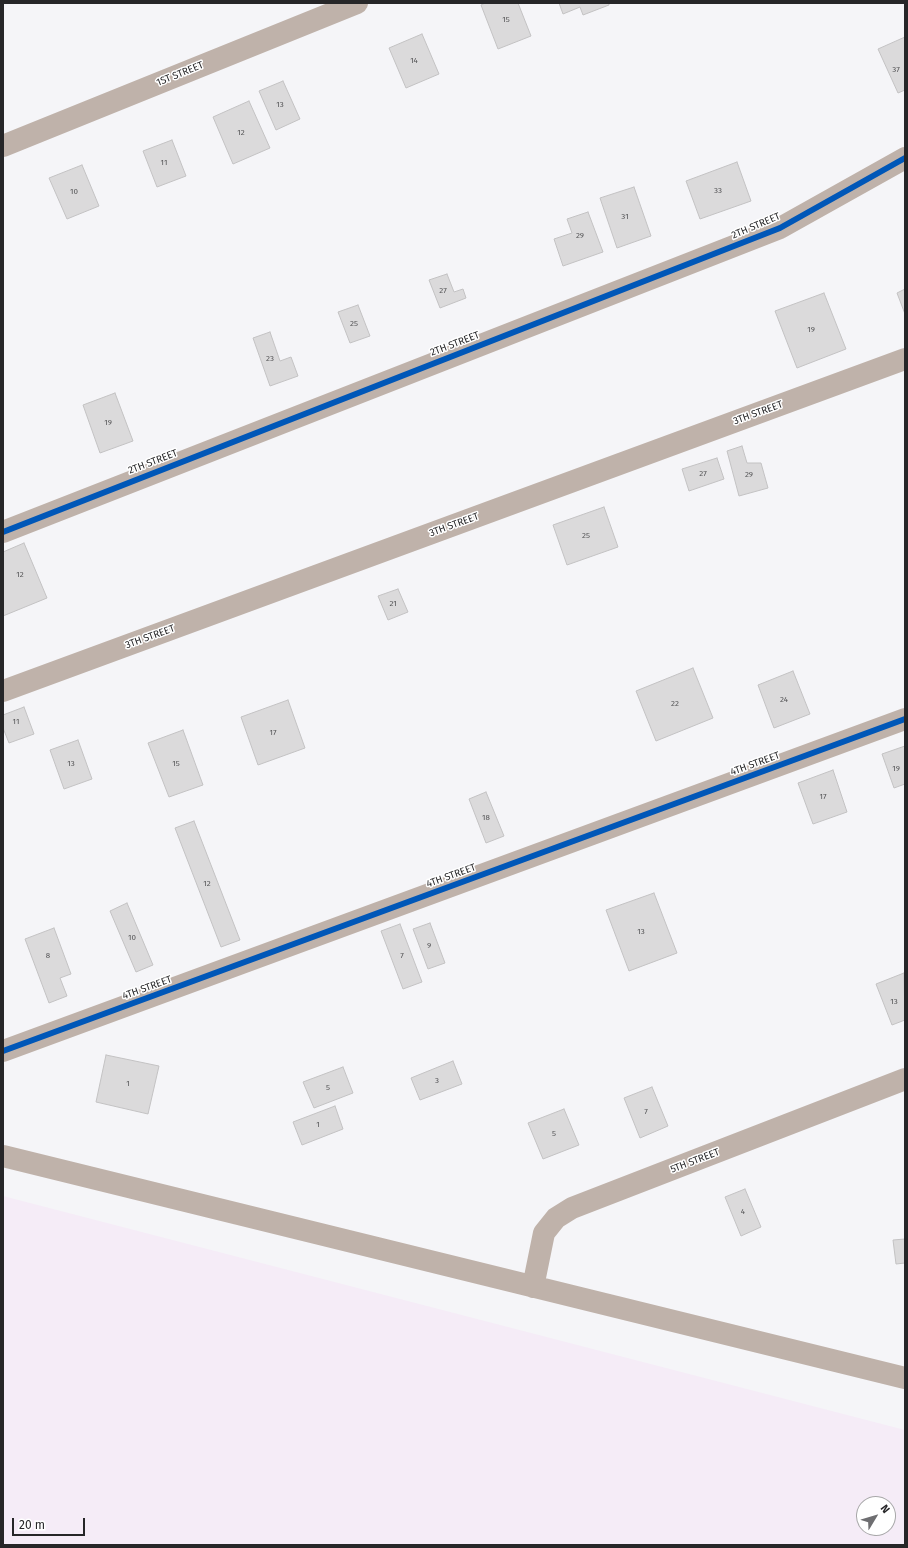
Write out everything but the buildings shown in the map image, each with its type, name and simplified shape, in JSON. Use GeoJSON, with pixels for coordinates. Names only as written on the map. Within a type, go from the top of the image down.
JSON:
{"type":"FeatureCollection","features":[{"type":"Feature","properties":{"kind":"street","name":"1ST STREET"},"geometry":{"type":"LineString","coordinates":[[3,146],[357,3]]}},
{"type":"Feature","properties":{"kind":"street","name":"2TH STREET"},"geometry":{"type":"LineString","coordinates":[[3,532],[780,228],[905,158]]}},
{"type":"Feature","properties":{"kind":"street","name":"3TH STREET"},"geometry":{"type":"LineString","coordinates":[[3,691],[905,359]]}},
{"type":"Feature","properties":{"kind":"street","name":"4TH STREET"},"geometry":{"type":"LineString","coordinates":[[3,1051],[905,719]]}},
{"type":"Feature","properties":{"kind":"street","name":"5TH STREET"},"geometry":{"type":"LineString","coordinates":[[533,1287],[544,1233],[556,1218],[572,1208],[905,1079]]}},
{"type":"Feature","properties":{"kind":"street"},"geometry":{"type":"LineString","coordinates":[[3,1156],[905,1378]]}},
{"type":"Feature","properties":{"kind":"shaded area"},"geometry":{"type":"Polygon","coordinates":[[[3,1196],[905,1430],[905,1545],[3,1545],[3,1196]]]}},
{"type":"Feature","properties":{"kind":"cycle path"},"geometry":{"type":"LineString","coordinates":[[3,532],[780,228],[905,158]]}},
{"type":"Feature","properties":{"kind":"cycle path"},"geometry":{"type":"LineString","coordinates":[[3,1051],[905,719]]}}]}
